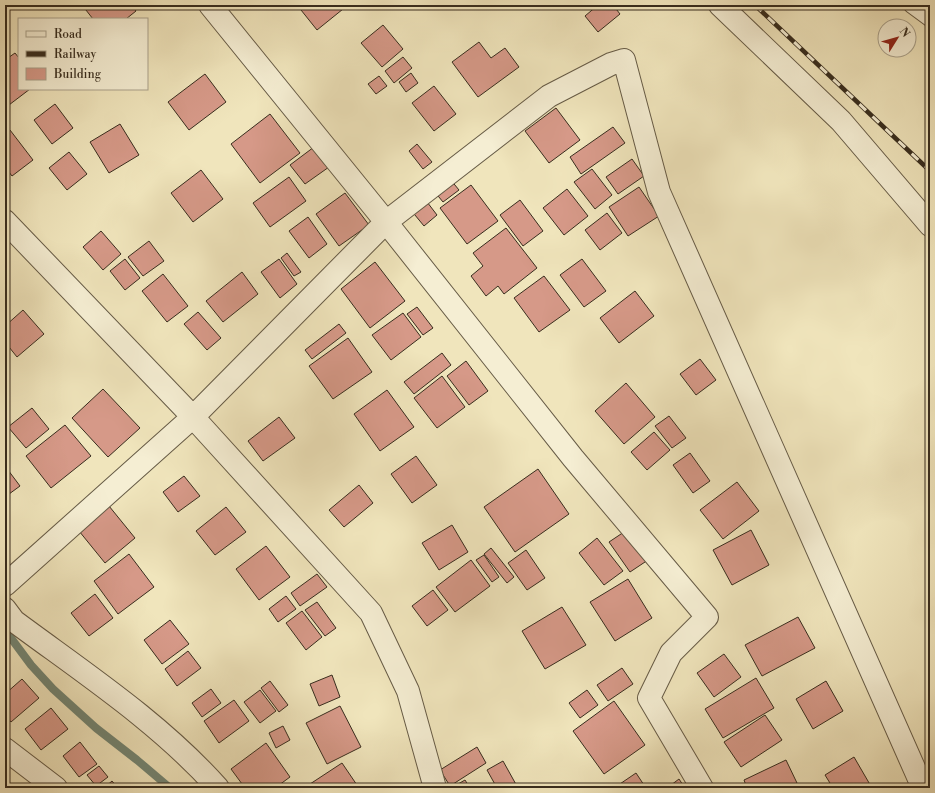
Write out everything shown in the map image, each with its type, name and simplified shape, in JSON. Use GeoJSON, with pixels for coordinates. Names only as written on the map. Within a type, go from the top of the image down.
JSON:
{"type":"FeatureCollection","features":[{"type":"Feature","properties":{"kind":"street"},"geometry":{"type":"LineString","coordinates":[[210,5],[386,222],[572,458],[707,617],[671,653],[649,698],[702,788]]}},
{"type":"Feature","properties":{"kind":"street"},"geometry":{"type":"LineString","coordinates":[[720,5],[841,121],[930,225]]}},
{"type":"Feature","properties":{"kind":"street"},"geometry":{"type":"LineString","coordinates":[[5,585],[193,417],[386,222],[549,96],[611,64],[624,60],[659,192],[923,788]]}},
{"type":"Feature","properties":{"kind":"street"},"geometry":{"type":"LineString","coordinates":[[5,221],[193,417],[371,613],[408,691],[435,788]]}},
{"type":"Feature","properties":{"kind":"street"},"geometry":{"type":"LineString","coordinates":[[5,609],[14,621],[152,724],[218,788]]}},
{"type":"Feature","properties":{"kind":"street"},"geometry":{"type":"LineString","coordinates":[[5,749],[56,788]]}},
{"type":"Feature","properties":{"kind":"lane"},"geometry":{"type":"LineString","coordinates":[[911,5],[930,19]]}},
{"type":"Feature","properties":{"kind":"building"},"geometry":{"type":"Polygon","coordinates":[[[82,5],[132,5],[136,11],[127,18],[92,18],[82,5]]]}},
{"type":"Feature","properties":{"kind":"building"},"geometry":{"type":"Polygon","coordinates":[[[297,5],[348,5],[317,30],[297,5]]]}},
{"type":"Feature","properties":{"kind":"building"},"geometry":{"type":"Polygon","coordinates":[[[598,5],[613,5],[620,14],[598,32],[585,16],[598,5]]]}},
{"type":"Feature","properties":{"kind":"building"},"geometry":{"type":"Polygon","coordinates":[[[383,25],[403,49],[382,67],[361,43],[383,25]]]}},
{"type":"Feature","properties":{"kind":"building"},"geometry":{"type":"Polygon","coordinates":[[[479,42],[491,58],[505,48],[519,67],[478,97],[452,62],[479,42]]]}},
{"type":"Feature","properties":{"kind":"building"},"geometry":{"type":"Polygon","coordinates":[[[15,53],[18,57],[18,90],[29,90],[5,108],[5,60],[15,53]]]}},
{"type":"Feature","properties":{"kind":"building"},"geometry":{"type":"Polygon","coordinates":[[[403,57],[412,68],[394,83],[385,71],[403,57]]]}},
{"type":"Feature","properties":{"kind":"building"},"geometry":{"type":"Polygon","coordinates":[[[411,73],[418,83],[406,92],[399,82],[411,73]]]}},
{"type":"Feature","properties":{"kind":"building"},"geometry":{"type":"Polygon","coordinates":[[[205,74],[226,102],[189,130],[168,102],[205,74]]]}},
{"type":"Feature","properties":{"kind":"building"},"geometry":{"type":"Polygon","coordinates":[[[379,76],[387,86],[376,94],[368,84],[379,76]]]}},
{"type":"Feature","properties":{"kind":"building"},"geometry":{"type":"Polygon","coordinates":[[[434,86],[456,114],[434,131],[412,103],[434,86]]]}},
{"type":"Feature","properties":{"kind":"building"},"geometry":{"type":"Polygon","coordinates":[[[55,104],[73,128],[52,144],[34,120],[55,104]]]}},
{"type":"Feature","properties":{"kind":"building"},"geometry":{"type":"Polygon","coordinates":[[[556,108],[580,140],[549,163],[525,131],[556,108]]]}},
{"type":"Feature","properties":{"kind":"building"},"geometry":{"type":"Polygon","coordinates":[[[270,114],[300,153],[260,183],[231,144],[270,114]]]}},
{"type":"Feature","properties":{"kind":"building"},"geometry":{"type":"Polygon","coordinates":[[[120,124],[139,155],[109,173],[90,142],[120,124]]]}},
{"type":"Feature","properties":{"kind":"building"},"geometry":{"type":"Polygon","coordinates":[[[613,127],[625,143],[581,174],[570,157],[613,127]]]}},
{"type":"Feature","properties":{"kind":"building"},"geometry":{"type":"Polygon","coordinates":[[[10,130],[33,160],[12,176],[5,167],[5,135],[10,130]]]}},
{"type":"Feature","properties":{"kind":"building"},"geometry":{"type":"Polygon","coordinates":[[[417,144],[432,162],[423,169],[409,151],[417,144]]]}},
{"type":"Feature","properties":{"kind":"building"},"geometry":{"type":"Polygon","coordinates":[[[314,147],[329,167],[305,184],[290,165],[314,147]]]}},
{"type":"Feature","properties":{"kind":"building"},"geometry":{"type":"Polygon","coordinates":[[[69,152],[87,174],[67,190],[49,168],[69,152]]]}},
{"type":"Feature","properties":{"kind":"building"},"geometry":{"type":"Polygon","coordinates":[[[632,159],[644,176],[618,194],[606,177],[632,159]]]}},
{"type":"Feature","properties":{"kind":"building"},"geometry":{"type":"Polygon","coordinates":[[[592,169],[612,195],[595,209],[574,182],[592,169]]]}},
{"type":"Feature","properties":{"kind":"building"},"geometry":{"type":"Polygon","coordinates":[[[201,170],[223,199],[193,222],[171,193],[201,170]]]}},
{"type":"Feature","properties":{"kind":"building"},"geometry":{"type":"Polygon","coordinates":[[[289,177],[306,201],[270,227],[253,203],[289,177]]]}},
{"type":"Feature","properties":{"kind":"building"},"geometry":{"type":"Polygon","coordinates":[[[450,179],[459,190],[443,202],[434,191],[450,179]]]}},
{"type":"Feature","properties":{"kind":"building"},"geometry":{"type":"Polygon","coordinates":[[[471,185],[498,221],[467,244],[440,208],[471,185]]]}},
{"type":"Feature","properties":{"kind":"building"},"geometry":{"type":"Polygon","coordinates":[[[639,187],[659,216],[628,236],[609,207],[639,187]]]}},
{"type":"Feature","properties":{"kind":"building"},"geometry":{"type":"Polygon","coordinates":[[[567,189],[588,216],[564,235],[543,208],[567,189]]]}},
{"type":"Feature","properties":{"kind":"building"},"geometry":{"type":"Polygon","coordinates":[[[345,193],[369,225],[339,246],[316,214],[345,193]]]}},
{"type":"Feature","properties":{"kind":"building"},"geometry":{"type":"Polygon","coordinates":[[[424,198],[437,215],[424,226],[410,209],[424,198]]]}},
{"type":"Feature","properties":{"kind":"building"},"geometry":{"type":"Polygon","coordinates":[[[520,200],[543,231],[523,246],[500,215],[520,200]]]}},
{"type":"Feature","properties":{"kind":"building"},"geometry":{"type":"Polygon","coordinates":[[[607,213],[622,233],[600,250],[585,230],[607,213]]]}},
{"type":"Feature","properties":{"kind":"building"},"geometry":{"type":"Polygon","coordinates":[[[308,217],[327,244],[309,258],[289,231],[308,217]]]}},
{"type":"Feature","properties":{"kind":"building"},"geometry":{"type":"Polygon","coordinates":[[[506,228],[537,268],[504,294],[498,286],[486,296],[471,276],[483,266],[473,253],[506,228]]]}},
{"type":"Feature","properties":{"kind":"building"},"geometry":{"type":"Polygon","coordinates":[[[101,231],[121,254],[103,270],[83,247],[101,231]]]}},
{"type":"Feature","properties":{"kind":"building"},"geometry":{"type":"Polygon","coordinates":[[[149,241],[164,261],[143,276],[128,257],[149,241]]]}},
{"type":"Feature","properties":{"kind":"building"},"geometry":{"type":"Polygon","coordinates":[[[287,253],[301,272],[294,276],[281,258],[287,253]]]}},
{"type":"Feature","properties":{"kind":"building"},"geometry":{"type":"Polygon","coordinates":[[[125,259],[140,278],[125,290],[110,271],[125,259]]]}},
{"type":"Feature","properties":{"kind":"building"},"geometry":{"type":"Polygon","coordinates":[[[279,259],[297,284],[280,298],[261,272],[279,259]]]}},
{"type":"Feature","properties":{"kind":"building"},"geometry":{"type":"Polygon","coordinates":[[[582,259],[606,291],[584,307],[560,275],[582,259]]]}},
{"type":"Feature","properties":{"kind":"building"},"geometry":{"type":"Polygon","coordinates":[[[375,262],[405,301],[370,328],[341,289],[375,262]]]}},
{"type":"Feature","properties":{"kind":"building"},"geometry":{"type":"Polygon","coordinates":[[[242,272],[258,294],[223,322],[206,301],[242,272]]]}},
{"type":"Feature","properties":{"kind":"building"},"geometry":{"type":"Polygon","coordinates":[[[163,274],[188,306],[167,322],[142,291],[163,274]]]}},
{"type":"Feature","properties":{"kind":"building"},"geometry":{"type":"Polygon","coordinates":[[[544,276],[570,310],[539,332],[514,298],[544,276]]]}},
{"type":"Feature","properties":{"kind":"building"},"geometry":{"type":"Polygon","coordinates":[[[635,291],[654,316],[619,343],[600,318],[635,291]]]}},
{"type":"Feature","properties":{"kind":"building"},"geometry":{"type":"Polygon","coordinates":[[[417,307],[433,328],[423,335],[407,314],[417,307]]]}},
{"type":"Feature","properties":{"kind":"building"},"geometry":{"type":"Polygon","coordinates":[[[23,310],[44,334],[17,357],[5,342],[5,326],[23,310]]]}},
{"type":"Feature","properties":{"kind":"building"},"geometry":{"type":"Polygon","coordinates":[[[198,312],[221,338],[207,350],[184,324],[198,312]]]}},
{"type":"Feature","properties":{"kind":"building"},"geometry":{"type":"Polygon","coordinates":[[[403,313],[421,337],[391,360],[372,335],[403,313]]]}},
{"type":"Feature","properties":{"kind":"building"},"geometry":{"type":"Polygon","coordinates":[[[339,324],[346,333],[312,359],[305,350],[339,324]]]}},
{"type":"Feature","properties":{"kind":"building"},"geometry":{"type":"Polygon","coordinates":[[[348,338],[372,372],[333,399],[309,366],[348,338]]]}},
{"type":"Feature","properties":{"kind":"building"},"geometry":{"type":"Polygon","coordinates":[[[442,353],[451,365],[414,394],[404,382],[442,353]]]}},
{"type":"Feature","properties":{"kind":"building"},"geometry":{"type":"Polygon","coordinates":[[[700,359],[716,380],[696,395],[680,374],[700,359]]]}},
{"type":"Feature","properties":{"kind":"building"},"geometry":{"type":"Polygon","coordinates":[[[466,361],[488,391],[469,405],[447,376],[466,361]]]}},
{"type":"Feature","properties":{"kind":"building"},"geometry":{"type":"Polygon","coordinates":[[[442,376],[465,407],[437,428],[414,398],[442,376]]]}},
{"type":"Feature","properties":{"kind":"building"},"geometry":{"type":"Polygon","coordinates":[[[626,383],[655,417],[624,444],[595,411],[626,383]]]}},
{"type":"Feature","properties":{"kind":"building"},"geometry":{"type":"Polygon","coordinates":[[[103,389],[140,428],[108,457],[72,418],[103,389]]]}},
{"type":"Feature","properties":{"kind":"building"},"geometry":{"type":"Polygon","coordinates":[[[387,390],[414,427],[380,451],[354,414],[387,390]]]}},
{"type":"Feature","properties":{"kind":"building"},"geometry":{"type":"Polygon","coordinates":[[[32,408],[49,429],[26,448],[8,427],[32,408]]]}},
{"type":"Feature","properties":{"kind":"building"},"geometry":{"type":"Polygon","coordinates":[[[669,416],[686,438],[672,448],[655,426],[669,416]]]}},
{"type":"Feature","properties":{"kind":"building"},"geometry":{"type":"Polygon","coordinates":[[[279,417],[295,438],[263,461],[248,441],[279,417]]]}},
{"type":"Feature","properties":{"kind":"building"},"geometry":{"type":"Polygon","coordinates":[[[65,425],[91,456],[51,488],[26,456],[65,425]]]}},
{"type":"Feature","properties":{"kind":"building"},"geometry":{"type":"Polygon","coordinates":[[[654,432],[670,450],[647,470],[631,452],[654,432]]]}},
{"type":"Feature","properties":{"kind":"building"},"geometry":{"type":"Polygon","coordinates":[[[690,453],[710,481],[693,493],[673,465],[690,453]]]}},
{"type":"Feature","properties":{"kind":"building"},"geometry":{"type":"Polygon","coordinates":[[[416,456],[437,485],[412,503],[391,474],[416,456]]]}},
{"type":"Feature","properties":{"kind":"building"},"geometry":{"type":"Polygon","coordinates":[[[5,466],[20,486],[5,497],[5,466]]]}},
{"type":"Feature","properties":{"kind":"building"},"geometry":{"type":"Polygon","coordinates":[[[538,469],[569,514],[515,552],[484,507],[538,469]]]}},
{"type":"Feature","properties":{"kind":"building"},"geometry":{"type":"Polygon","coordinates":[[[184,476],[200,496],[178,512],[163,492],[184,476]]]}},
{"type":"Feature","properties":{"kind":"building"},"geometry":{"type":"Polygon","coordinates":[[[737,482],[759,511],[723,539],[700,510],[737,482]]]}},
{"type":"Feature","properties":{"kind":"building"},"geometry":{"type":"Polygon","coordinates":[[[359,485],[373,503],[344,527],[329,510],[359,485]]]}},
{"type":"Feature","properties":{"kind":"building"},"geometry":{"type":"Polygon","coordinates":[[[109,506],[135,538],[105,563],[79,531],[109,506]]]}},
{"type":"Feature","properties":{"kind":"building"},"geometry":{"type":"Polygon","coordinates":[[[226,507],[246,532],[215,555],[196,531],[226,507]]]}},
{"type":"Feature","properties":{"kind":"building"},"geometry":{"type":"Polygon","coordinates":[[[452,525],[468,552],[439,570],[422,543],[452,525]]]}},
{"type":"Feature","properties":{"kind":"building"},"geometry":{"type":"Polygon","coordinates":[[[627,530],[648,560],[630,572],[609,542],[627,530]]]}},
{"type":"Feature","properties":{"kind":"building"},"geometry":{"type":"Polygon","coordinates":[[[751,530],[769,565],[732,585],[713,550],[751,530]]]}},
{"type":"Feature","properties":{"kind":"building"},"geometry":{"type":"Polygon","coordinates":[[[597,538],[623,571],[604,585],[579,553],[597,538]]]}},
{"type":"Feature","properties":{"kind":"building"},"geometry":{"type":"Polygon","coordinates":[[[266,546],[290,577],[259,600],[236,569],[266,546]]]}},
{"type":"Feature","properties":{"kind":"building"},"geometry":{"type":"Polygon","coordinates":[[[491,548],[514,577],[507,583],[484,554],[491,548]]]}},
{"type":"Feature","properties":{"kind":"building"},"geometry":{"type":"Polygon","coordinates":[[[526,550],[545,578],[527,590],[508,563],[526,550]]]}},
{"type":"Feature","properties":{"kind":"building"},"geometry":{"type":"Polygon","coordinates":[[[129,554],[154,587],[118,614],[94,581],[129,554]]]}},
{"type":"Feature","properties":{"kind":"building"},"geometry":{"type":"Polygon","coordinates":[[[484,555],[499,577],[492,582],[476,560],[484,555]]]}},
{"type":"Feature","properties":{"kind":"building"},"geometry":{"type":"Polygon","coordinates":[[[471,560],[490,586],[455,612],[436,587],[471,560]]]}},
{"type":"Feature","properties":{"kind":"building"},"geometry":{"type":"Polygon","coordinates":[[[317,574],[327,587],[300,606],[291,593],[317,574]]]}},
{"type":"Feature","properties":{"kind":"building"},"geometry":{"type":"Polygon","coordinates":[[[628,579],[652,618],[615,641],[590,602],[628,579]]]}},
{"type":"Feature","properties":{"kind":"building"},"geometry":{"type":"Polygon","coordinates":[[[433,590],[448,610],[427,626],[412,606],[433,590]]]}},
{"type":"Feature","properties":{"kind":"building"},"geometry":{"type":"Polygon","coordinates":[[[95,594],[113,618],[89,636],[71,613],[95,594]]]}},
{"type":"Feature","properties":{"kind":"building"},"geometry":{"type":"Polygon","coordinates":[[[286,596],[296,609],[278,622],[269,609],[286,596]]]}},
{"type":"Feature","properties":{"kind":"building"},"geometry":{"type":"Polygon","coordinates":[[[317,602],[336,628],[325,636],[305,610],[317,602]]]}},
{"type":"Feature","properties":{"kind":"building"},"geometry":{"type":"Polygon","coordinates":[[[562,607],[586,645],[545,669],[522,631],[562,607]]]}},
{"type":"Feature","properties":{"kind":"building"},"geometry":{"type":"Polygon","coordinates":[[[302,611],[322,637],[306,650],[286,623],[302,611]]]}},
{"type":"Feature","properties":{"kind":"building"},"geometry":{"type":"Polygon","coordinates":[[[798,617],[815,648],[762,676],[745,645],[798,617]]]}},
{"type":"Feature","properties":{"kind":"building"},"geometry":{"type":"Polygon","coordinates":[[[170,620],[189,644],[162,664],[144,640],[170,620]]]}},
{"type":"Feature","properties":{"kind":"building"},"geometry":{"type":"Polygon","coordinates":[[[188,651],[201,668],[177,686],[165,669],[188,651]]]}},
{"type":"Feature","properties":{"kind":"building"},"geometry":{"type":"Polygon","coordinates":[[[724,654],[741,677],[714,697],[697,673],[724,654]]]}},
{"type":"Feature","properties":{"kind":"building"},"geometry":{"type":"Polygon","coordinates":[[[622,668],[633,684],[608,701],[597,685],[622,668]]]}},
{"type":"Feature","properties":{"kind":"building"},"geometry":{"type":"Polygon","coordinates":[[[332,675],[340,697],[319,706],[310,684],[332,675]]]}},
{"type":"Feature","properties":{"kind":"building"},"geometry":{"type":"Polygon","coordinates":[[[756,678],[774,708],[723,738],[705,709],[756,678]]]}},
{"type":"Feature","properties":{"kind":"building"},"geometry":{"type":"Polygon","coordinates":[[[22,679],[39,698],[11,722],[5,715],[5,694],[22,679]]]}},
{"type":"Feature","properties":{"kind":"building"},"geometry":{"type":"Polygon","coordinates":[[[270,681],[288,705],[279,712],[261,688],[270,681]]]}},
{"type":"Feature","properties":{"kind":"building"},"geometry":{"type":"Polygon","coordinates":[[[826,681],[843,711],[813,729],[796,699],[826,681]]]}},
{"type":"Feature","properties":{"kind":"building"},"geometry":{"type":"Polygon","coordinates":[[[211,689],[221,703],[202,717],[192,703],[211,689]]]}},
{"type":"Feature","properties":{"kind":"building"},"geometry":{"type":"Polygon","coordinates":[[[260,690],[276,711],[260,723],[244,702],[260,690]]]}},
{"type":"Feature","properties":{"kind":"building"},"geometry":{"type":"Polygon","coordinates":[[[587,690],[598,705],[580,718],[569,703],[587,690]]]}},
{"type":"Feature","properties":{"kind":"building"},"geometry":{"type":"Polygon","coordinates":[[[234,700],[249,721],[219,743],[204,721],[234,700]]]}},
{"type":"Feature","properties":{"kind":"building"},"geometry":{"type":"Polygon","coordinates":[[[614,701],[645,745],[604,774],[573,731],[614,701]]]}},
{"type":"Feature","properties":{"kind":"building"},"geometry":{"type":"Polygon","coordinates":[[[340,706],[361,747],[327,764],[306,723],[340,706]]]}},
{"type":"Feature","properties":{"kind":"building"},"geometry":{"type":"Polygon","coordinates":[[[51,708],[68,729],[41,750],[25,729],[51,708]]]}},
{"type":"Feature","properties":{"kind":"building"},"geometry":{"type":"Polygon","coordinates":[[[765,715],[782,740],[741,767],[724,742],[765,715]]]}},
{"type":"Feature","properties":{"kind":"building"},"geometry":{"type":"Polygon","coordinates":[[[283,726],[290,740],[276,748],[269,733],[283,726]]]}},
{"type":"Feature","properties":{"kind":"building"},"geometry":{"type":"Polygon","coordinates":[[[80,742],[97,764],[79,777],[63,756],[80,742]]]}},
{"type":"Feature","properties":{"kind":"building"},"geometry":{"type":"Polygon","coordinates":[[[266,743],[290,777],[275,788],[245,788],[231,769],[266,743]]]}},
{"type":"Feature","properties":{"kind":"building"},"geometry":{"type":"Polygon","coordinates":[[[477,747],[486,763],[450,786],[440,770],[477,747]]]}},
{"type":"Feature","properties":{"kind":"building"},"geometry":{"type":"Polygon","coordinates":[[[854,757],[872,788],[833,788],[825,775],[854,757]]]}},
{"type":"Feature","properties":{"kind":"building"},"geometry":{"type":"Polygon","coordinates":[[[786,760],[797,783],[787,788],[747,788],[744,780],[786,760]]]}},
{"type":"Feature","properties":{"kind":"building"},"geometry":{"type":"Polygon","coordinates":[[[503,761],[518,788],[497,788],[487,770],[503,761]]]}},
{"type":"Feature","properties":{"kind":"building"},"geometry":{"type":"Polygon","coordinates":[[[342,763],[359,788],[312,788],[310,784],[342,763]]]}},
{"type":"Feature","properties":{"kind":"building"},"geometry":{"type":"Polygon","coordinates":[[[99,766],[108,777],[96,786],[87,775],[99,766]]]}},
{"type":"Feature","properties":{"kind":"building"},"geometry":{"type":"Polygon","coordinates":[[[636,773],[646,788],[614,788],[636,773]]]}},
{"type":"Feature","properties":{"kind":"building"},"geometry":{"type":"Polygon","coordinates":[[[679,779],[685,788],[667,788],[679,779]]]}},
{"type":"Feature","properties":{"kind":"building"},"geometry":{"type":"Polygon","coordinates":[[[465,780],[470,788],[451,788],[465,780]]]}},
{"type":"Feature","properties":{"kind":"building"},"geometry":{"type":"Polygon","coordinates":[[[112,781],[118,788],[104,788],[112,781]]]}},
{"type":"Feature","properties":{"kind":"waterway"},"geometry":{"type":"LineString","coordinates":[[5,630],[31,665],[53,689],[96,728],[170,788]]}},
{"type":"Feature","properties":{"kind":"railway"},"geometry":{"type":"LineString","coordinates":[[755,5],[930,171]]}}]}
